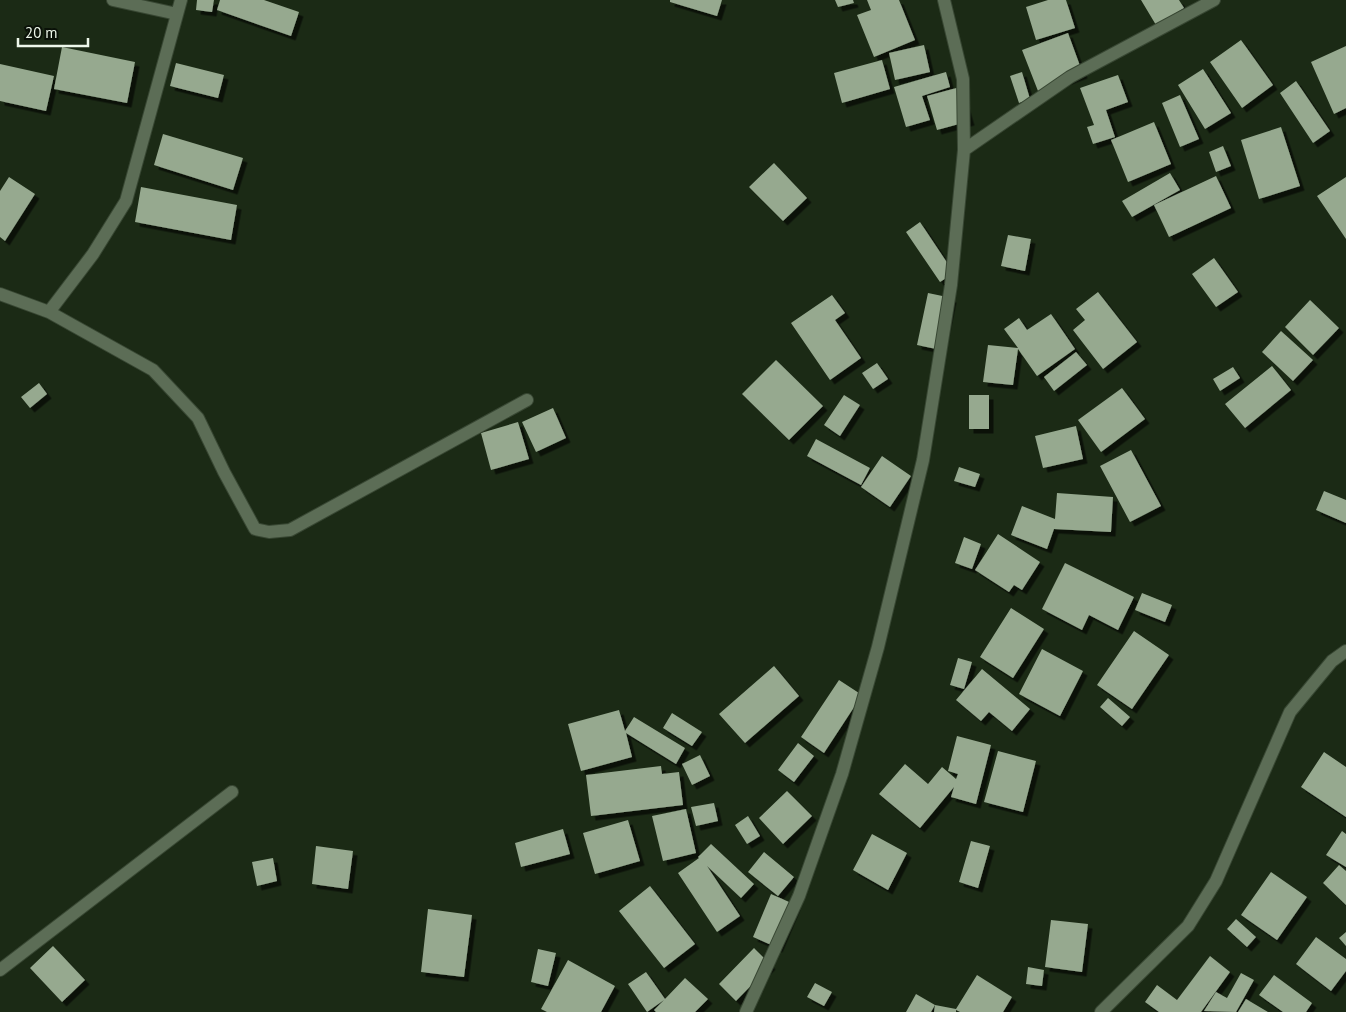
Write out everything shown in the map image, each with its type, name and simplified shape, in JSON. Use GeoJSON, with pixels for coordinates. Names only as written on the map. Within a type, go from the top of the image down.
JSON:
{"type":"FeatureCollection","features":[{"type":"Feature","properties":{"kind":"street"},"geometry":{"type":"LineString","coordinates":[[113,0],[177,14]]}},
{"type":"Feature","properties":{"kind":"street"},"geometry":{"type":"LineString","coordinates":[[49,312],[94,254],[126,201],[181,0]]}},
{"type":"Feature","properties":{"kind":"street"},"geometry":{"type":"LineString","coordinates":[[746,1012],[799,896],[842,774],[878,647],[923,460],[951,284],[964,150],[964,79],[944,0]]}},
{"type":"Feature","properties":{"kind":"street"},"geometry":{"type":"LineString","coordinates":[[964,150],[1070,77],[1214,0]]}},
{"type":"Feature","properties":{"kind":"street"},"geometry":{"type":"LineString","coordinates":[[0,294],[49,312],[153,370],[198,418],[224,472],[255,529],[269,532],[290,530],[527,400]]}},
{"type":"Feature","properties":{"kind":"street"},"geometry":{"type":"LineString","coordinates":[[1101,1012],[1188,926],[1216,881],[1290,712],[1332,661],[1346,651]]}},
{"type":"Feature","properties":{"kind":"street"},"geometry":{"type":"LineString","coordinates":[[0,970],[232,792]]}},
{"type":"Feature","properties":{"kind":"building"},"geometry":{"type":"Polygon","coordinates":[[[197,0],[214,0],[212,12],[196,10],[197,0]]]}},
{"type":"Feature","properties":{"kind":"building"},"geometry":{"type":"Polygon","coordinates":[[[220,0],[264,0],[299,12],[291,36],[217,10],[220,0]]]}},
{"type":"Feature","properties":{"kind":"building"},"geometry":{"type":"Polygon","coordinates":[[[670,0],[722,0],[717,16],[670,2],[670,0]]]}},
{"type":"Feature","properties":{"kind":"building"},"geometry":{"type":"Polygon","coordinates":[[[835,0],[853,0],[854,3],[838,7],[835,0]]]}},
{"type":"Feature","properties":{"kind":"building"},"geometry":{"type":"Polygon","coordinates":[[[867,0],[899,0],[915,40],[874,57],[857,15],[871,10],[867,0]]]}},
{"type":"Feature","properties":{"kind":"building"},"geometry":{"type":"Polygon","coordinates":[[[1048,0],[1066,0],[1075,28],[1036,40],[1026,7],[1048,0]]]}},
{"type":"Feature","properties":{"kind":"building"},"geometry":{"type":"Polygon","coordinates":[[[1141,0],[1179,0],[1184,8],[1156,25],[1141,0]]]}},
{"type":"Feature","properties":{"kind":"building"},"geometry":{"type":"Polygon","coordinates":[[[1068,33],[1083,74],[1038,91],[1022,50],[1068,33]]]}},
{"type":"Feature","properties":{"kind":"building"},"geometry":{"type":"Polygon","coordinates":[[[1241,40],[1273,85],[1242,108],[1210,62],[1241,40]]]}},
{"type":"Feature","properties":{"kind":"building"},"geometry":{"type":"Polygon","coordinates":[[[924,45],[930,72],[895,80],[889,53],[924,45]]]}},
{"type":"Feature","properties":{"kind":"building"},"geometry":{"type":"Polygon","coordinates":[[[1346,46],[1346,108],[1334,114],[1311,62],[1346,46]]]}},
{"type":"Feature","properties":{"kind":"building"},"geometry":{"type":"Polygon","coordinates":[[[62,47],[135,62],[127,103],[54,89],[62,47]]]}},
{"type":"Feature","properties":{"kind":"building"},"geometry":{"type":"Polygon","coordinates":[[[882,60],[890,89],[842,103],[834,73],[882,60]]]}},
{"type":"Feature","properties":{"kind":"building"},"geometry":{"type":"Polygon","coordinates":[[[176,63],[224,75],[218,98],[170,86],[176,63]]]}},
{"type":"Feature","properties":{"kind":"building"},"geometry":{"type":"Polygon","coordinates":[[[0,64],[54,76],[46,111],[0,101],[0,64]]]}},
{"type":"Feature","properties":{"kind":"building"},"geometry":{"type":"Polygon","coordinates":[[[1203,69],[1231,113],[1205,129],[1178,85],[1203,69]]]}},
{"type":"Feature","properties":{"kind":"building"},"geometry":{"type":"Polygon","coordinates":[[[946,72],[950,87],[922,96],[930,120],[906,127],[894,87],[946,72]]]}},
{"type":"Feature","properties":{"kind":"building"},"geometry":{"type":"Polygon","coordinates":[[[1022,72],[1030,99],[1019,103],[1010,76],[1022,72]]]}},
{"type":"Feature","properties":{"kind":"building"},"geometry":{"type":"Polygon","coordinates":[[[1118,75],[1128,102],[1106,110],[1115,137],[1093,144],[1087,127],[1094,125],[1080,88],[1118,75]]]}},
{"type":"Feature","properties":{"kind":"building"},"geometry":{"type":"Polygon","coordinates":[[[1296,81],[1330,131],[1313,143],[1280,93],[1296,81]]]}},
{"type":"Feature","properties":{"kind":"building"},"geometry":{"type":"Polygon","coordinates":[[[960,87],[970,121],[937,130],[927,96],[960,87]]]}},
{"type":"Feature","properties":{"kind":"building"},"geometry":{"type":"Polygon","coordinates":[[[1180,95],[1199,139],[1180,147],[1162,103],[1180,95]]]}},
{"type":"Feature","properties":{"kind":"building"},"geometry":{"type":"Polygon","coordinates":[[[1154,122],[1171,164],[1128,182],[1111,140],[1154,122]]]}},
{"type":"Feature","properties":{"kind":"building"},"geometry":{"type":"Polygon","coordinates":[[[1281,127],[1300,186],[1259,199],[1241,140],[1281,127]]]}},
{"type":"Feature","properties":{"kind":"building"},"geometry":{"type":"Polygon","coordinates":[[[163,134],[243,158],[233,190],[154,165],[163,134]]]}},
{"type":"Feature","properties":{"kind":"building"},"geometry":{"type":"Polygon","coordinates":[[[1223,146],[1231,166],[1216,172],[1209,152],[1223,146]]]}},
{"type":"Feature","properties":{"kind":"building"},"geometry":{"type":"Polygon","coordinates":[[[774,163],[807,198],[783,221],[749,187],[774,163]]]}},
{"type":"Feature","properties":{"kind":"building"},"geometry":{"type":"Polygon","coordinates":[[[1170,173],[1180,190],[1132,217],[1122,201],[1170,173]]]}},
{"type":"Feature","properties":{"kind":"building"},"geometry":{"type":"Polygon","coordinates":[[[1216,176],[1231,208],[1169,237],[1154,205],[1216,176]]]}},
{"type":"Feature","properties":{"kind":"building"},"geometry":{"type":"Polygon","coordinates":[[[9,177],[35,194],[5,241],[0,237],[0,191],[9,177]]]}},
{"type":"Feature","properties":{"kind":"building"},"geometry":{"type":"Polygon","coordinates":[[[1346,177],[1346,239],[1317,196],[1346,177]]]}},
{"type":"Feature","properties":{"kind":"building"},"geometry":{"type":"Polygon","coordinates":[[[141,187],[237,205],[231,240],[135,222],[141,187]]]}},
{"type":"Feature","properties":{"kind":"building"},"geometry":{"type":"Polygon","coordinates":[[[920,222],[954,273],[940,282],[906,232],[920,222]]]}},
{"type":"Feature","properties":{"kind":"building"},"geometry":{"type":"Polygon","coordinates":[[[1008,235],[1031,239],[1025,271],[1001,266],[1008,235]]]}},
{"type":"Feature","properties":{"kind":"building"},"geometry":{"type":"Polygon","coordinates":[[[1214,258],[1238,292],[1216,307],[1192,274],[1214,258]]]}},
{"type":"Feature","properties":{"kind":"building"},"geometry":{"type":"Polygon","coordinates":[[[1098,292],[1137,342],[1103,369],[1073,330],[1085,320],[1076,309],[1098,292]]]}},
{"type":"Feature","properties":{"kind":"building"},"geometry":{"type":"Polygon","coordinates":[[[928,293],[952,298],[941,350],[917,345],[928,293]]]}},
{"type":"Feature","properties":{"kind":"building"},"geometry":{"type":"Polygon","coordinates":[[[832,295],[845,313],[835,320],[861,358],[830,380],[791,323],[832,295]]]}},
{"type":"Feature","properties":{"kind":"building"},"geometry":{"type":"Polygon","coordinates":[[[1310,300],[1339,328],[1313,355],[1285,327],[1310,300]]]}},
{"type":"Feature","properties":{"kind":"building"},"geometry":{"type":"Polygon","coordinates":[[[1051,314],[1075,349],[1037,376],[1018,349],[1013,385],[983,382],[988,345],[1018,348],[1004,329],[1019,318],[1027,330],[1051,314]]]}},
{"type":"Feature","properties":{"kind":"building"},"geometry":{"type":"Polygon","coordinates":[[[1281,331],[1313,360],[1293,381],[1262,352],[1281,331]]]}},
{"type":"Feature","properties":{"kind":"building"},"geometry":{"type":"Polygon","coordinates":[[[1076,352],[1087,365],[1054,391],[1044,377],[1076,352]]]}},
{"type":"Feature","properties":{"kind":"building"},"geometry":{"type":"Polygon","coordinates":[[[776,360],[823,406],[789,440],[742,394],[776,360]]]}},
{"type":"Feature","properties":{"kind":"building"},"geometry":{"type":"Polygon","coordinates":[[[877,363],[888,379],[873,389],[862,373],[877,363]]]}},
{"type":"Feature","properties":{"kind":"building"},"geometry":{"type":"Polygon","coordinates":[[[1272,366],[1291,390],[1245,428],[1225,404],[1272,366]]]}},
{"type":"Feature","properties":{"kind":"building"},"geometry":{"type":"Polygon","coordinates":[[[1233,367],[1240,378],[1220,391],[1213,379],[1233,367]]]}},
{"type":"Feature","properties":{"kind":"building"},"geometry":{"type":"Polygon","coordinates":[[[39,383],[47,394],[30,408],[21,397],[39,383]]]}},
{"type":"Feature","properties":{"kind":"building"},"geometry":{"type":"Polygon","coordinates":[[[1122,388],[1145,419],[1101,452],[1078,420],[1122,388]]]}},
{"type":"Feature","properties":{"kind":"building"},"geometry":{"type":"Polygon","coordinates":[[[844,395],[860,405],[840,436],[824,425],[844,395]]]}},
{"type":"Feature","properties":{"kind":"building"},"geometry":{"type":"Polygon","coordinates":[[[969,395],[989,395],[989,429],[969,429],[969,395]]]}},
{"type":"Feature","properties":{"kind":"building"},"geometry":{"type":"Polygon","coordinates":[[[553,408],[566,438],[536,452],[522,422],[553,408]]]}},
{"type":"Feature","properties":{"kind":"building"},"geometry":{"type":"Polygon","coordinates":[[[518,422],[529,459],[491,470],[481,433],[518,422]]]}},
{"type":"Feature","properties":{"kind":"building"},"geometry":{"type":"Polygon","coordinates":[[[1076,426],[1083,459],[1043,468],[1035,436],[1076,426]]]}},
{"type":"Feature","properties":{"kind":"building"},"geometry":{"type":"Polygon","coordinates":[[[816,439],[870,468],[861,485],[807,456],[816,439]]]}},
{"type":"Feature","properties":{"kind":"building"},"geometry":{"type":"Polygon","coordinates":[[[1131,450],[1161,506],[1130,522],[1100,466],[1131,450]]]}},
{"type":"Feature","properties":{"kind":"building"},"geometry":{"type":"Polygon","coordinates":[[[882,456],[911,476],[890,507],[861,487],[882,456]]]}},
{"type":"Feature","properties":{"kind":"building"},"geometry":{"type":"Polygon","coordinates":[[[959,467],[980,474],[975,487],[954,481],[959,467]]]}},
{"type":"Feature","properties":{"kind":"building"},"geometry":{"type":"Polygon","coordinates":[[[1324,491],[1346,500],[1346,523],[1316,510],[1324,491]]]}},
{"type":"Feature","properties":{"kind":"building"},"geometry":{"type":"Polygon","coordinates":[[[1057,493],[1113,497],[1111,532],[1054,529],[1047,549],[1011,535],[1022,506],[1055,519],[1057,493]]]}},
{"type":"Feature","properties":{"kind":"building"},"geometry":{"type":"Polygon","coordinates":[[[998,534],[1040,562],[1022,590],[1014,585],[1009,592],[975,570],[998,534]]]}},
{"type":"Feature","properties":{"kind":"building"},"geometry":{"type":"Polygon","coordinates":[[[964,537],[981,544],[972,569],[955,563],[964,537]]]}},
{"type":"Feature","properties":{"kind":"building"},"geometry":{"type":"Polygon","coordinates":[[[1065,563],[1134,597],[1118,630],[1089,615],[1082,630],[1042,609],[1065,563]]]}},
{"type":"Feature","properties":{"kind":"building"},"geometry":{"type":"Polygon","coordinates":[[[1142,593],[1172,605],[1165,622],[1135,610],[1142,593]]]}},
{"type":"Feature","properties":{"kind":"building"},"geometry":{"type":"Polygon","coordinates":[[[1011,608],[1044,629],[1013,678],[980,657],[1011,608]]]}},
{"type":"Feature","properties":{"kind":"building"},"geometry":{"type":"Polygon","coordinates":[[[1134,631],[1169,655],[1132,709],[1097,685],[1134,631]]]}},
{"type":"Feature","properties":{"kind":"building"},"geometry":{"type":"Polygon","coordinates":[[[1042,649],[1083,671],[1060,716],[1019,694],[1042,649]]]}},
{"type":"Feature","properties":{"kind":"building"},"geometry":{"type":"Polygon","coordinates":[[[958,658],[972,662],[964,689],[950,685],[958,658]]]}},
{"type":"Feature","properties":{"kind":"building"},"geometry":{"type":"Polygon","coordinates":[[[774,666],[799,696],[745,743],[719,714],[774,666]]]}},
{"type":"Feature","properties":{"kind":"building"},"geometry":{"type":"Polygon","coordinates":[[[982,669],[1030,709],[1012,731],[989,712],[981,721],[956,700],[982,669]]]}},
{"type":"Feature","properties":{"kind":"building"},"geometry":{"type":"Polygon","coordinates":[[[839,680],[862,695],[824,753],[801,737],[839,680]]]}},
{"type":"Feature","properties":{"kind":"building"},"geometry":{"type":"Polygon","coordinates":[[[1108,698],[1130,717],[1122,726],[1100,707],[1108,698]]]}},
{"type":"Feature","properties":{"kind":"building"},"geometry":{"type":"Polygon","coordinates":[[[619,710],[625,731],[634,717],[685,748],[676,764],[626,733],[632,757],[581,771],[568,724],[619,710]]]}},
{"type":"Feature","properties":{"kind":"building"},"geometry":{"type":"Polygon","coordinates":[[[672,713],[702,732],[692,746],[663,728],[672,713]]]}},
{"type":"Feature","properties":{"kind":"building"},"geometry":{"type":"Polygon","coordinates":[[[957,736],[991,745],[976,804],[951,797],[954,787],[920,828],[879,794],[905,764],[928,784],[942,767],[956,779],[958,774],[948,771],[957,736]]]}},
{"type":"Feature","properties":{"kind":"building"},"geometry":{"type":"Polygon","coordinates":[[[798,743],[814,756],[794,782],[778,770],[798,743]]]}},
{"type":"Feature","properties":{"kind":"building"},"geometry":{"type":"Polygon","coordinates":[[[998,751],[1036,761],[1023,812],[984,802],[998,751]]]}},
{"type":"Feature","properties":{"kind":"building"},"geometry":{"type":"Polygon","coordinates":[[[1324,752],[1346,767],[1346,817],[1301,787],[1324,752]]]}},
{"type":"Feature","properties":{"kind":"building"},"geometry":{"type":"Polygon","coordinates":[[[700,755],[710,776],[692,785],[682,764],[700,755]]]}},
{"type":"Feature","properties":{"kind":"building"},"geometry":{"type":"Polygon","coordinates":[[[661,766],[662,774],[679,772],[683,805],[591,816],[586,775],[661,766]]]}},
{"type":"Feature","properties":{"kind":"building"},"geometry":{"type":"Polygon","coordinates":[[[787,791],[812,816],[783,844],[759,818],[787,791]]]}},
{"type":"Feature","properties":{"kind":"building"},"geometry":{"type":"Polygon","coordinates":[[[714,803],[718,821],[696,826],[691,807],[714,803]]]}},
{"type":"Feature","properties":{"kind":"building"},"geometry":{"type":"Polygon","coordinates":[[[686,809],[696,853],[663,861],[652,816],[686,809]]]}},
{"type":"Feature","properties":{"kind":"building"},"geometry":{"type":"Polygon","coordinates":[[[748,816],[760,836],[747,844],[735,825],[748,816]]]}},
{"type":"Feature","properties":{"kind":"building"},"geometry":{"type":"Polygon","coordinates":[[[628,820],[640,861],[595,874],[583,833],[628,820]]]}},
{"type":"Feature","properties":{"kind":"building"},"geometry":{"type":"Polygon","coordinates":[[[563,829],[570,854],[521,867],[515,843],[563,829]]]}},
{"type":"Feature","properties":{"kind":"building"},"geometry":{"type":"Polygon","coordinates":[[[1342,831],[1346,834],[1346,867],[1326,855],[1342,831]]]}},
{"type":"Feature","properties":{"kind":"building"},"geometry":{"type":"Polygon","coordinates":[[[872,834],[907,853],[888,890],[853,870],[872,834]]]}},
{"type":"Feature","properties":{"kind":"building"},"geometry":{"type":"Polygon","coordinates":[[[971,841],[990,846],[978,888],[959,882],[971,841]]]}},
{"type":"Feature","properties":{"kind":"building"},"geometry":{"type":"Polygon","coordinates":[[[711,844],[754,884],[741,898],[707,866],[740,916],[717,932],[678,873],[699,858],[711,844]]]}},
{"type":"Feature","properties":{"kind":"building"},"geometry":{"type":"Polygon","coordinates":[[[316,846],[353,851],[348,889],[312,884],[316,846]]]}},
{"type":"Feature","properties":{"kind":"building"},"geometry":{"type":"Polygon","coordinates":[[[764,852],[794,877],[778,896],[748,872],[764,852]]]}},
{"type":"Feature","properties":{"kind":"building"},"geometry":{"type":"Polygon","coordinates":[[[273,858],[277,881],[257,886],[252,862],[273,858]]]}},
{"type":"Feature","properties":{"kind":"building"},"geometry":{"type":"Polygon","coordinates":[[[1339,865],[1346,871],[1346,905],[1323,883],[1339,865]]]}},
{"type":"Feature","properties":{"kind":"building"},"geometry":{"type":"Polygon","coordinates":[[[1271,872],[1307,897],[1277,940],[1241,915],[1271,872]]]}},
{"type":"Feature","properties":{"kind":"building"},"geometry":{"type":"Polygon","coordinates":[[[650,886],[695,944],[664,968],[619,911],[650,886]]]}},
{"type":"Feature","properties":{"kind":"building"},"geometry":{"type":"Polygon","coordinates":[[[771,894],[796,905],[778,948],[753,937],[771,894]]]}},
{"type":"Feature","properties":{"kind":"building"},"geometry":{"type":"Polygon","coordinates":[[[428,909],[472,915],[464,977],[421,972],[428,909]]]}},
{"type":"Feature","properties":{"kind":"building"},"geometry":{"type":"Polygon","coordinates":[[[1236,919],[1256,937],[1247,947],[1227,929],[1236,919]]]}},
{"type":"Feature","properties":{"kind":"building"},"geometry":{"type":"Polygon","coordinates":[[[1051,920],[1088,924],[1082,972],[1045,967],[1051,920]]]}},
{"type":"Feature","properties":{"kind":"building"},"geometry":{"type":"Polygon","coordinates":[[[1346,932],[1346,946],[1339,938],[1346,932]]]}},
{"type":"Feature","properties":{"kind":"building"},"geometry":{"type":"Polygon","coordinates":[[[1316,937],[1346,959],[1346,971],[1331,991],[1296,964],[1316,937]]]}},
{"type":"Feature","properties":{"kind":"building"},"geometry":{"type":"Polygon","coordinates":[[[53,946],[85,980],[62,1002],[30,968],[53,946]]]}},
{"type":"Feature","properties":{"kind":"building"},"geometry":{"type":"Polygon","coordinates":[[[754,948],[771,965],[736,1001],[719,984],[754,948]]]}},
{"type":"Feature","properties":{"kind":"building"},"geometry":{"type":"Polygon","coordinates":[[[538,949],[556,953],[548,986],[531,982],[538,949]]]}},
{"type":"Feature","properties":{"kind":"building"},"geometry":{"type":"Polygon","coordinates":[[[1210,956],[1230,972],[1201,1012],[1159,1012],[1145,1002],[1157,985],[1177,1000],[1210,956]]]}},
{"type":"Feature","properties":{"kind":"building"},"geometry":{"type":"Polygon","coordinates":[[[568,960],[615,986],[601,1012],[547,1012],[541,1009],[568,960]]]}},
{"type":"Feature","properties":{"kind":"building"},"geometry":{"type":"Polygon","coordinates":[[[1028,967],[1044,970],[1042,986],[1026,984],[1028,967]]]}},
{"type":"Feature","properties":{"kind":"building"},"geometry":{"type":"Polygon","coordinates":[[[646,972],[665,999],[685,978],[708,999],[695,1012],[656,1012],[654,1010],[664,1000],[647,1012],[628,984],[646,972]]]}},
{"type":"Feature","properties":{"kind":"building"},"geometry":{"type":"Polygon","coordinates":[[[1241,973],[1254,980],[1236,1012],[1204,1011],[1216,992],[1227,998],[1241,973]]]}},
{"type":"Feature","properties":{"kind":"building"},"geometry":{"type":"Polygon","coordinates":[[[977,975],[1012,997],[1003,1012],[960,1012],[956,1010],[956,1012],[934,1012],[935,1005],[956,1009],[977,975]]]}},
{"type":"Feature","properties":{"kind":"building"},"geometry":{"type":"Polygon","coordinates":[[[1274,975],[1312,1003],[1306,1012],[1283,1012],[1259,995],[1274,975]]]}},
{"type":"Feature","properties":{"kind":"building"},"geometry":{"type":"Polygon","coordinates":[[[815,983],[832,992],[824,1006],[807,997],[815,983]]]}},
{"type":"Feature","properties":{"kind":"building"},"geometry":{"type":"Polygon","coordinates":[[[916,994],[935,1005],[931,1012],[906,1012],[916,994]]]}},
{"type":"Feature","properties":{"kind":"building"},"geometry":{"type":"Polygon","coordinates":[[[1246,999],[1268,1012],[1238,1012],[1246,999]]]}}]}
